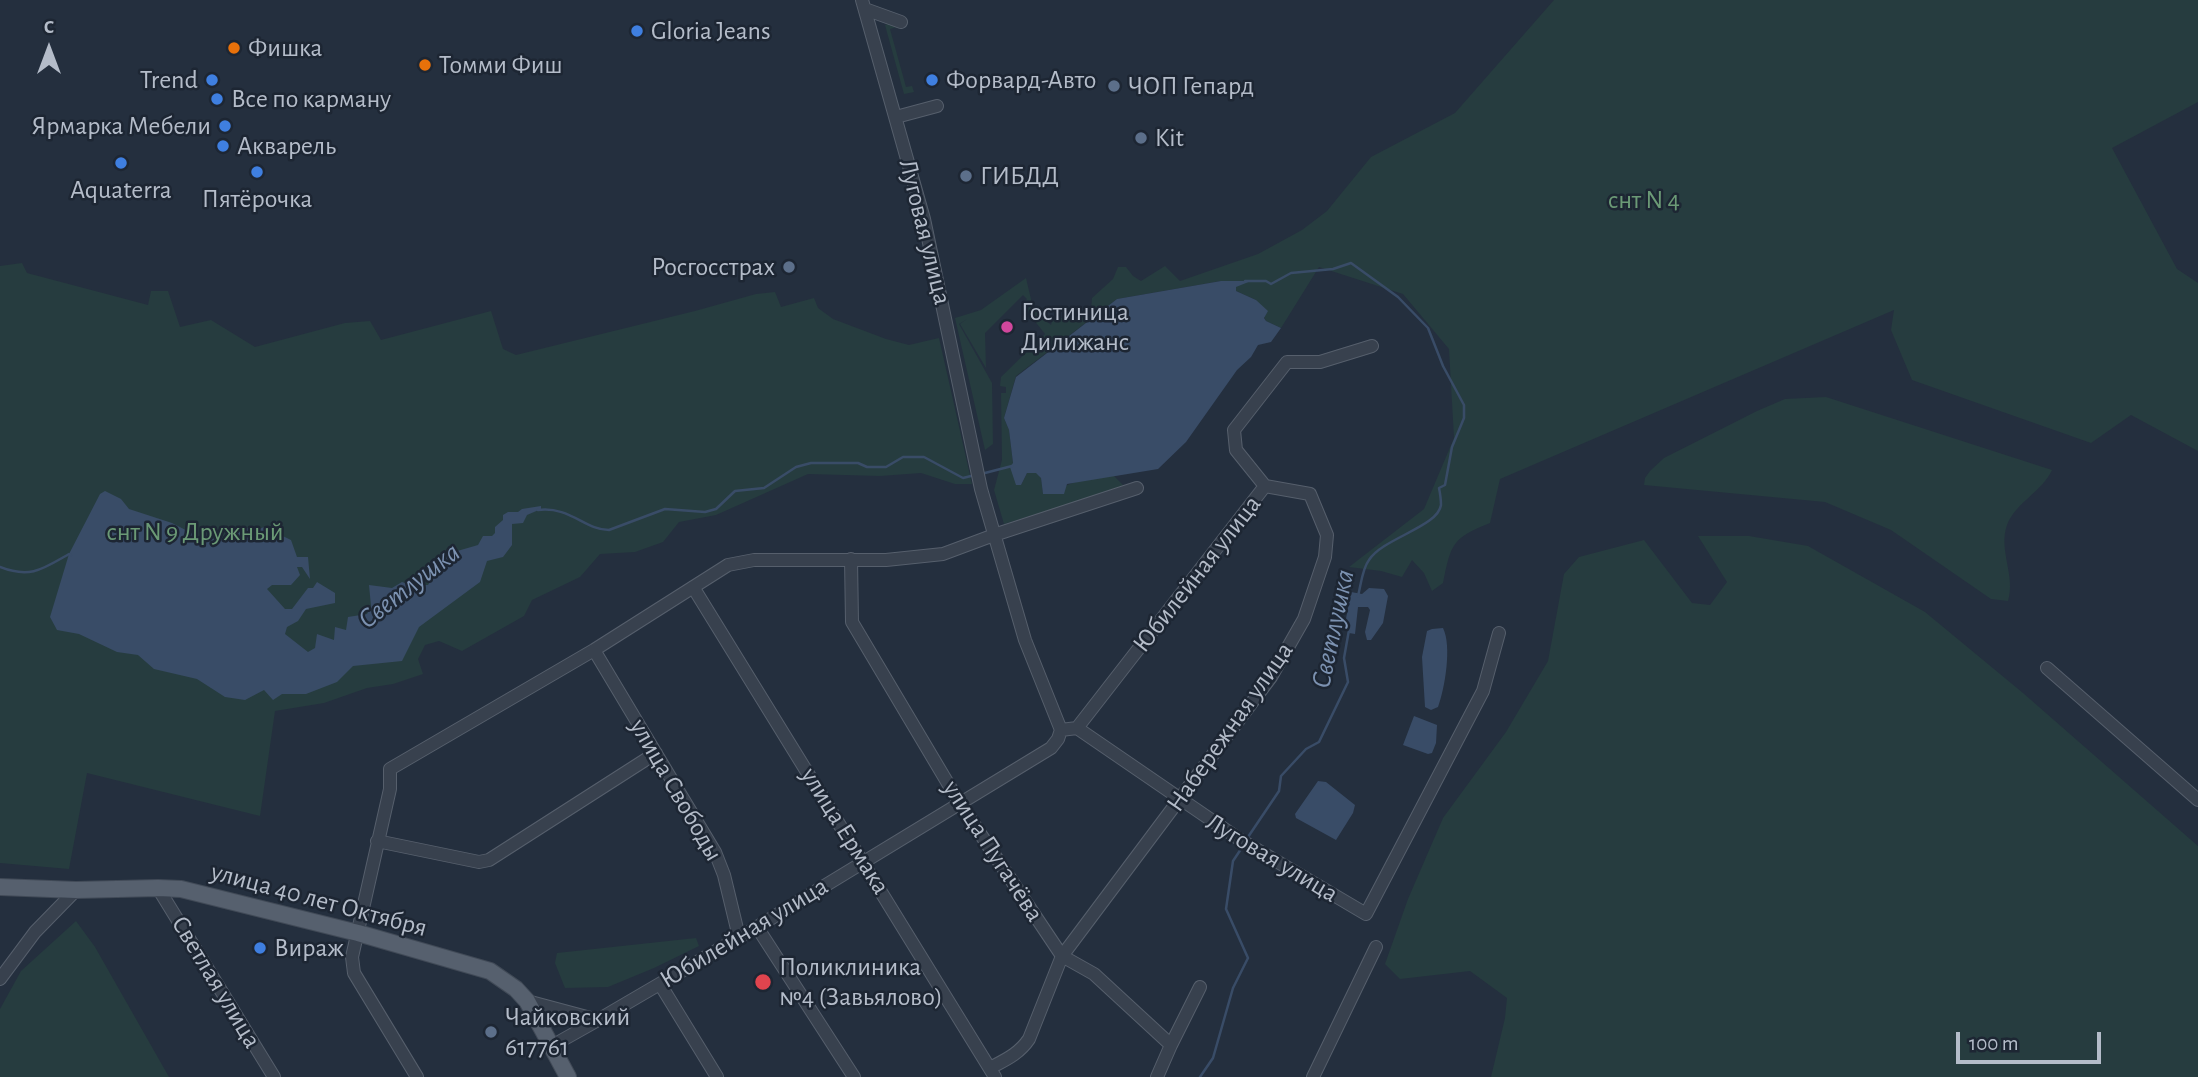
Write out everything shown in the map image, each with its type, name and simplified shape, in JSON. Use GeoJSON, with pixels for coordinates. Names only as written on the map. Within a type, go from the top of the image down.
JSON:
{"type":"FeatureCollection","features":[{"type":"Feature","properties":{"kind":"main road","name":"улица 40 лет Октября"},"geometry":{"type":"LineString","coordinates":[[0,887],[76,890],[181,889],[358,933],[490,971],[516,989],[527,1001],[568,1077]]}},
{"type":"Feature","properties":{"kind":"street"},"geometry":{"type":"LineString","coordinates":[[863,4],[901,22]]}},
{"type":"Feature","properties":{"kind":"street","name":"Луговая улица"},"geometry":{"type":"LineString","coordinates":[[863,4],[924,219],[981,489],[994,535]]}},
{"type":"Feature","properties":{"kind":"street"},"geometry":{"type":"LineString","coordinates":[[896,117],[937,106]]}},
{"type":"Feature","properties":{"kind":"street"},"geometry":{"type":"LineString","coordinates":[[1265,486],[1236,450],[1234,430],[1287,362],[1320,362],[1372,346]]}},
{"type":"Feature","properties":{"kind":"street","name":"Юбилейная улица"},"geometry":{"type":"LineString","coordinates":[[1077,728],[1265,486]]}},
{"type":"Feature","properties":{"kind":"street","name":"Набережная улица"},"geometry":{"type":"LineString","coordinates":[[992,1072],[1023,1048],[1062,956],[1271,677],[1304,619],[1325,557],[1327,535],[1310,494],[1265,486]]}},
{"type":"Feature","properties":{"kind":"street"},"geometry":{"type":"LineString","coordinates":[[417,1077],[354,973],[352,957],[390,789],[390,769],[594,650],[728,565],[754,560],[886,561],[943,554],[1137,488]]}},
{"type":"Feature","properties":{"kind":"street"},"geometry":{"type":"LineString","coordinates":[[994,535],[1025,640],[1060,730],[1077,728]]}},
{"type":"Feature","properties":{"kind":"street","name":"улица Пугачёва"},"geometry":{"type":"LineString","coordinates":[[851,559],[852,622],[959,802],[1062,956],[1094,974],[1171,1045]]}},
{"type":"Feature","properties":{"kind":"street","name":"улица Ермака"},"geometry":{"type":"LineString","coordinates":[[693,587],[992,1072]]}},
{"type":"Feature","properties":{"kind":"street","name":"Луговая улица"},"geometry":{"type":"LineString","coordinates":[[1077,728],[1238,839],[1366,914],[1483,691],[1499,633]]}},
{"type":"Feature","properties":{"kind":"street","name":"улица Свободы"},"geometry":{"type":"LineString","coordinates":[[594,650],[715,852],[724,875],[739,937]]}},
{"type":"Feature","properties":{"kind":"street"},"geometry":{"type":"LineString","coordinates":[[2047,667],[2198,800]]}},
{"type":"Feature","properties":{"kind":"street","name":"Юбилейная улица"},"geometry":{"type":"LineString","coordinates":[[551,1047],[757,927],[1051,748],[1058,739],[1060,730]]}},
{"type":"Feature","properties":{"kind":"street"},"geometry":{"type":"LineString","coordinates":[[377,841],[479,862],[489,860],[656,754]]}},
{"type":"Feature","properties":{"kind":"street","name":"Светлая улица"},"geometry":{"type":"LineString","coordinates":[[158,888],[274,1077]]}},
{"type":"Feature","properties":{"kind":"street"},"geometry":{"type":"LineString","coordinates":[[0,979],[34,932],[76,890]]}},
{"type":"Feature","properties":{"kind":"street"},"geometry":{"type":"LineString","coordinates":[[757,927],[854,1077]]}},
{"type":"Feature","properties":{"kind":"street"},"geometry":{"type":"LineString","coordinates":[[1313,1077],[1376,947]]}},
{"type":"Feature","properties":{"kind":"street"},"geometry":{"type":"LineString","coordinates":[[660,984],[717,1077]]}},
{"type":"Feature","properties":{"kind":"street"},"geometry":{"type":"LineString","coordinates":[[1157,1077],[1200,986]]}},
{"type":"Feature","properties":{"kind":"street"},"geometry":{"type":"LineString","coordinates":[[527,1001],[598,1020]]}},
{"type":"Feature","properties":{"kind":"green space","name":"снт N 4"},"geometry":{"type":"Polygon","coordinates":[[[1554,0],[2198,0],[2198,102],[2112,148],[2177,269],[2198,283],[2198,451],[2131,415],[2091,443],[1912,380],[1891,330],[1894,310],[1500,479],[1490,523],[1468,533],[1455,544],[1448,559],[1443,583],[1432,591],[1424,573],[1412,560],[1402,577],[1349,567],[1424,509],[1454,438],[1449,349],[1403,294],[1319,267],[1281,328],[1266,321],[1256,300],[1236,291],[1231,281],[1117,299],[1016,376],[1004,418],[1009,430],[1013,463],[1021,485],[1027,473],[1037,473],[1041,478],[1043,494],[1081,480],[1113,475],[1125,487],[1004,524],[994,490],[1002,460],[1001,393],[1006,393],[1006,387],[1000,386],[1001,377],[1045,334],[1022,305],[1027,299],[1023,295],[985,333],[986,368],[960,324],[967,319],[959,324],[992,383],[993,444],[985,450],[955,318],[981,310],[1026,278],[1033,308],[1051,325],[1053,317],[1073,318],[1091,311],[1092,298],[1113,279],[1118,267],[1126,267],[1141,281],[1165,266],[1180,281],[1258,254],[1302,230],[1327,211],[1371,157],[1455,113],[1554,0]]]}},
{"type":"Feature","properties":{"kind":"green space"},"geometry":{"type":"Polygon","coordinates":[[[895,22],[897,27],[890,29],[906,87],[912,86],[914,92],[904,94],[885,25],[895,22]]]}},
{"type":"Feature","properties":{"kind":"green space","name":"снт N 9 Дружный"},"geometry":{"type":"Polygon","coordinates":[[[22,263],[27,273],[148,305],[151,291],[168,291],[180,327],[211,320],[255,347],[345,323],[370,321],[381,340],[491,311],[503,349],[516,355],[756,294],[775,292],[781,307],[814,298],[818,308],[833,319],[886,339],[909,345],[939,338],[972,484],[955,484],[921,473],[880,476],[808,474],[716,515],[679,522],[663,542],[635,552],[600,554],[580,577],[532,600],[524,616],[462,651],[439,641],[425,645],[418,659],[423,674],[393,684],[367,688],[324,703],[275,711],[260,816],[87,773],[69,869],[0,863],[0,266],[22,263]]]}},
{"type":"Feature","properties":{"kind":"green space"},"geometry":{"type":"Polygon","coordinates":[[[1826,397],[2052,470],[2042,485],[2016,510],[2007,525],[2004,544],[2010,582],[2008,601],[1991,599],[1891,530],[1825,502],[1644,485],[1650,471],[1664,458],[1757,411],[1785,399],[1826,397]]]}},
{"type":"Feature","properties":{"kind":"green space"},"geometry":{"type":"Polygon","coordinates":[[[1698,536],[1749,536],[1808,546],[1925,612],[2023,693],[2198,846],[2198,1077],[1491,1077],[1507,998],[1470,971],[1400,979],[1385,964],[1408,899],[1443,818],[1506,732],[1548,661],[1564,574],[1579,557],[1644,540],[1692,603],[1710,605],[1727,582],[1698,536]]]}},
{"type":"Feature","properties":{"kind":"green space"},"geometry":{"type":"Polygon","coordinates":[[[76,921],[95,947],[169,1077],[0,1077],[0,1009],[21,971],[76,921]]]}},
{"type":"Feature","properties":{"kind":"green space"},"geometry":{"type":"Polygon","coordinates":[[[696,938],[699,946],[608,987],[565,988],[555,963],[557,953],[696,938]]]}},
{"type":"Feature","properties":{"kind":"water"},"geometry":{"type":"Polygon","coordinates":[[[1221,281],[1251,281],[1236,287],[1236,291],[1256,300],[1268,311],[1264,318],[1266,321],[1281,328],[1271,342],[1258,345],[1251,357],[1237,370],[1186,442],[1158,469],[1067,484],[1064,494],[1043,494],[1041,478],[1036,473],[1027,473],[1021,485],[1016,485],[1010,467],[1013,463],[1009,430],[1004,418],[1016,377],[1117,299],[1221,281]]]}},
{"type":"Feature","properties":{"kind":"water"},"geometry":{"type":"Polygon","coordinates":[[[105,491],[121,499],[129,509],[172,523],[205,540],[231,536],[235,530],[252,527],[257,530],[264,527],[291,540],[297,557],[308,557],[310,579],[302,567],[297,567],[300,575],[291,585],[272,585],[267,589],[285,609],[292,609],[308,588],[313,588],[317,582],[335,593],[335,603],[306,609],[298,621],[287,627],[285,634],[308,652],[315,648],[317,634],[334,640],[335,627],[346,630],[348,617],[367,614],[371,606],[369,585],[392,588],[402,582],[428,585],[432,579],[428,567],[441,567],[447,554],[478,545],[483,536],[492,536],[495,527],[503,520],[503,515],[541,506],[541,509],[527,515],[523,523],[512,524],[512,545],[503,557],[487,561],[480,582],[419,627],[402,661],[353,666],[337,682],[306,694],[282,694],[273,700],[264,690],[245,700],[225,697],[197,679],[154,669],[138,655],[117,652],[79,634],[57,630],[50,617],[69,554],[100,494],[105,491]]]}},
{"type":"Feature","properties":{"kind":"water"},"geometry":{"type":"Polygon","coordinates":[[[1369,588],[1384,589],[1388,596],[1383,623],[1371,640],[1367,640],[1365,632],[1370,610],[1368,607],[1358,607],[1355,634],[1349,633],[1345,624],[1351,592],[1362,594],[1369,588]]]}},
{"type":"Feature","properties":{"kind":"water"},"geometry":{"type":"Polygon","coordinates":[[[1443,628],[1447,645],[1445,678],[1438,707],[1431,710],[1425,707],[1422,657],[1427,631],[1443,628]]]}},
{"type":"Feature","properties":{"kind":"water"},"geometry":{"type":"Polygon","coordinates":[[[1414,716],[1437,725],[1436,743],[1432,753],[1403,745],[1414,716]]]}},
{"type":"Feature","properties":{"kind":"water"},"geometry":{"type":"Polygon","coordinates":[[[1318,781],[1326,782],[1355,805],[1336,840],[1296,818],[1295,814],[1318,781]]]}},
{"type":"Feature","properties":{"kind":"waterway","name":"Светлушка"},"geometry":{"type":"LineString","coordinates":[[1245,281],[1266,281],[1271,284],[1291,273],[1333,269],[1351,263],[1398,297],[1428,328],[1443,366],[1464,405],[1464,418],[1452,447],[1445,485],[1439,488],[1441,505],[1438,513],[1376,552],[1365,568],[1358,596]]}},
{"type":"Feature","properties":{"kind":"waterway","name":"Светлушка"},"geometry":{"type":"LineString","coordinates":[[538,510],[559,511],[592,526],[609,530],[665,509],[705,512],[716,509],[735,491],[764,488],[796,467],[811,463],[858,463],[867,467],[886,467],[903,457],[924,457],[963,478],[975,475]]}},
{"type":"Feature","properties":{"kind":"waterway","name":"Светлушка"},"geometry":{"type":"LineString","coordinates":[[981,474],[1012,466]]}},
{"type":"Feature","properties":{"kind":"waterway","name":"Светлушка"},"geometry":{"type":"LineString","coordinates":[[0,567],[11,571],[36,571],[71,555]]}},
{"type":"Feature","properties":{"kind":"waterway","name":"Светлушка"},"geometry":{"type":"LineString","coordinates":[[1246,840],[1279,791],[1281,776],[1306,749],[1319,742],[1348,682],[1344,658],[1349,630]]}},
{"type":"Feature","properties":{"kind":"waterway","name":"Светлушка"},"geometry":{"type":"LineString","coordinates":[[1200,1077],[1213,1058],[1233,988],[1248,958],[1226,909],[1233,861],[1243,846]]}},
{"type":"Feature","properties":{"kind":"place","name":"Gloria Jeans"},"geometry":{"type":"Point","coordinates":[637,31]}},
{"type":"Feature","properties":{"kind":"place","name":"Фишка"},"geometry":{"type":"Point","coordinates":[234,48]}},
{"type":"Feature","properties":{"kind":"place","name":"Томми Фиш"},"geometry":{"type":"Point","coordinates":[425,65]}},
{"type":"Feature","properties":{"kind":"place","name":"Trend"},"geometry":{"type":"Point","coordinates":[212,80]}},
{"type":"Feature","properties":{"kind":"place","name":"Форвард-Авто"},"geometry":{"type":"Point","coordinates":[932,80]}},
{"type":"Feature","properties":{"kind":"place","name":"ЧОП Гепард"},"geometry":{"type":"Point","coordinates":[1114,86]}},
{"type":"Feature","properties":{"kind":"place","name":"Все по карману"},"geometry":{"type":"Point","coordinates":[217,99]}},
{"type":"Feature","properties":{"kind":"place","name":"Ярмарка Мебели"},"geometry":{"type":"Point","coordinates":[225,126]}},
{"type":"Feature","properties":{"kind":"place","name":"Kit"},"geometry":{"type":"Point","coordinates":[1141,138]}},
{"type":"Feature","properties":{"kind":"place","name":"Акварель"},"geometry":{"type":"Point","coordinates":[223,146]}},
{"type":"Feature","properties":{"kind":"place","name":"Aquaterra"},"geometry":{"type":"Point","coordinates":[121,163]}},
{"type":"Feature","properties":{"kind":"place","name":"Пятёрочка"},"geometry":{"type":"Point","coordinates":[257,172]}},
{"type":"Feature","properties":{"kind":"place","name":"ГИБДД"},"geometry":{"type":"Point","coordinates":[966,176]}},
{"type":"Feature","properties":{"kind":"place","name":"Росгосстрах"},"geometry":{"type":"Point","coordinates":[789,267]}},
{"type":"Feature","properties":{"kind":"place","name":"Гостиница Дилижанс"},"geometry":{"type":"Point","coordinates":[1007,327]}},
{"type":"Feature","properties":{"kind":"place","name":"Вираж"},"geometry":{"type":"Point","coordinates":[260,948]}},
{"type":"Feature","properties":{"kind":"place","name":"Поликлиника №4 (Завьялово)"},"geometry":{"type":"Point","coordinates":[763,982]}},
{"type":"Feature","properties":{"kind":"place","name":"Чайковский 617761"},"geometry":{"type":"Point","coordinates":[491,1032]}}]}
